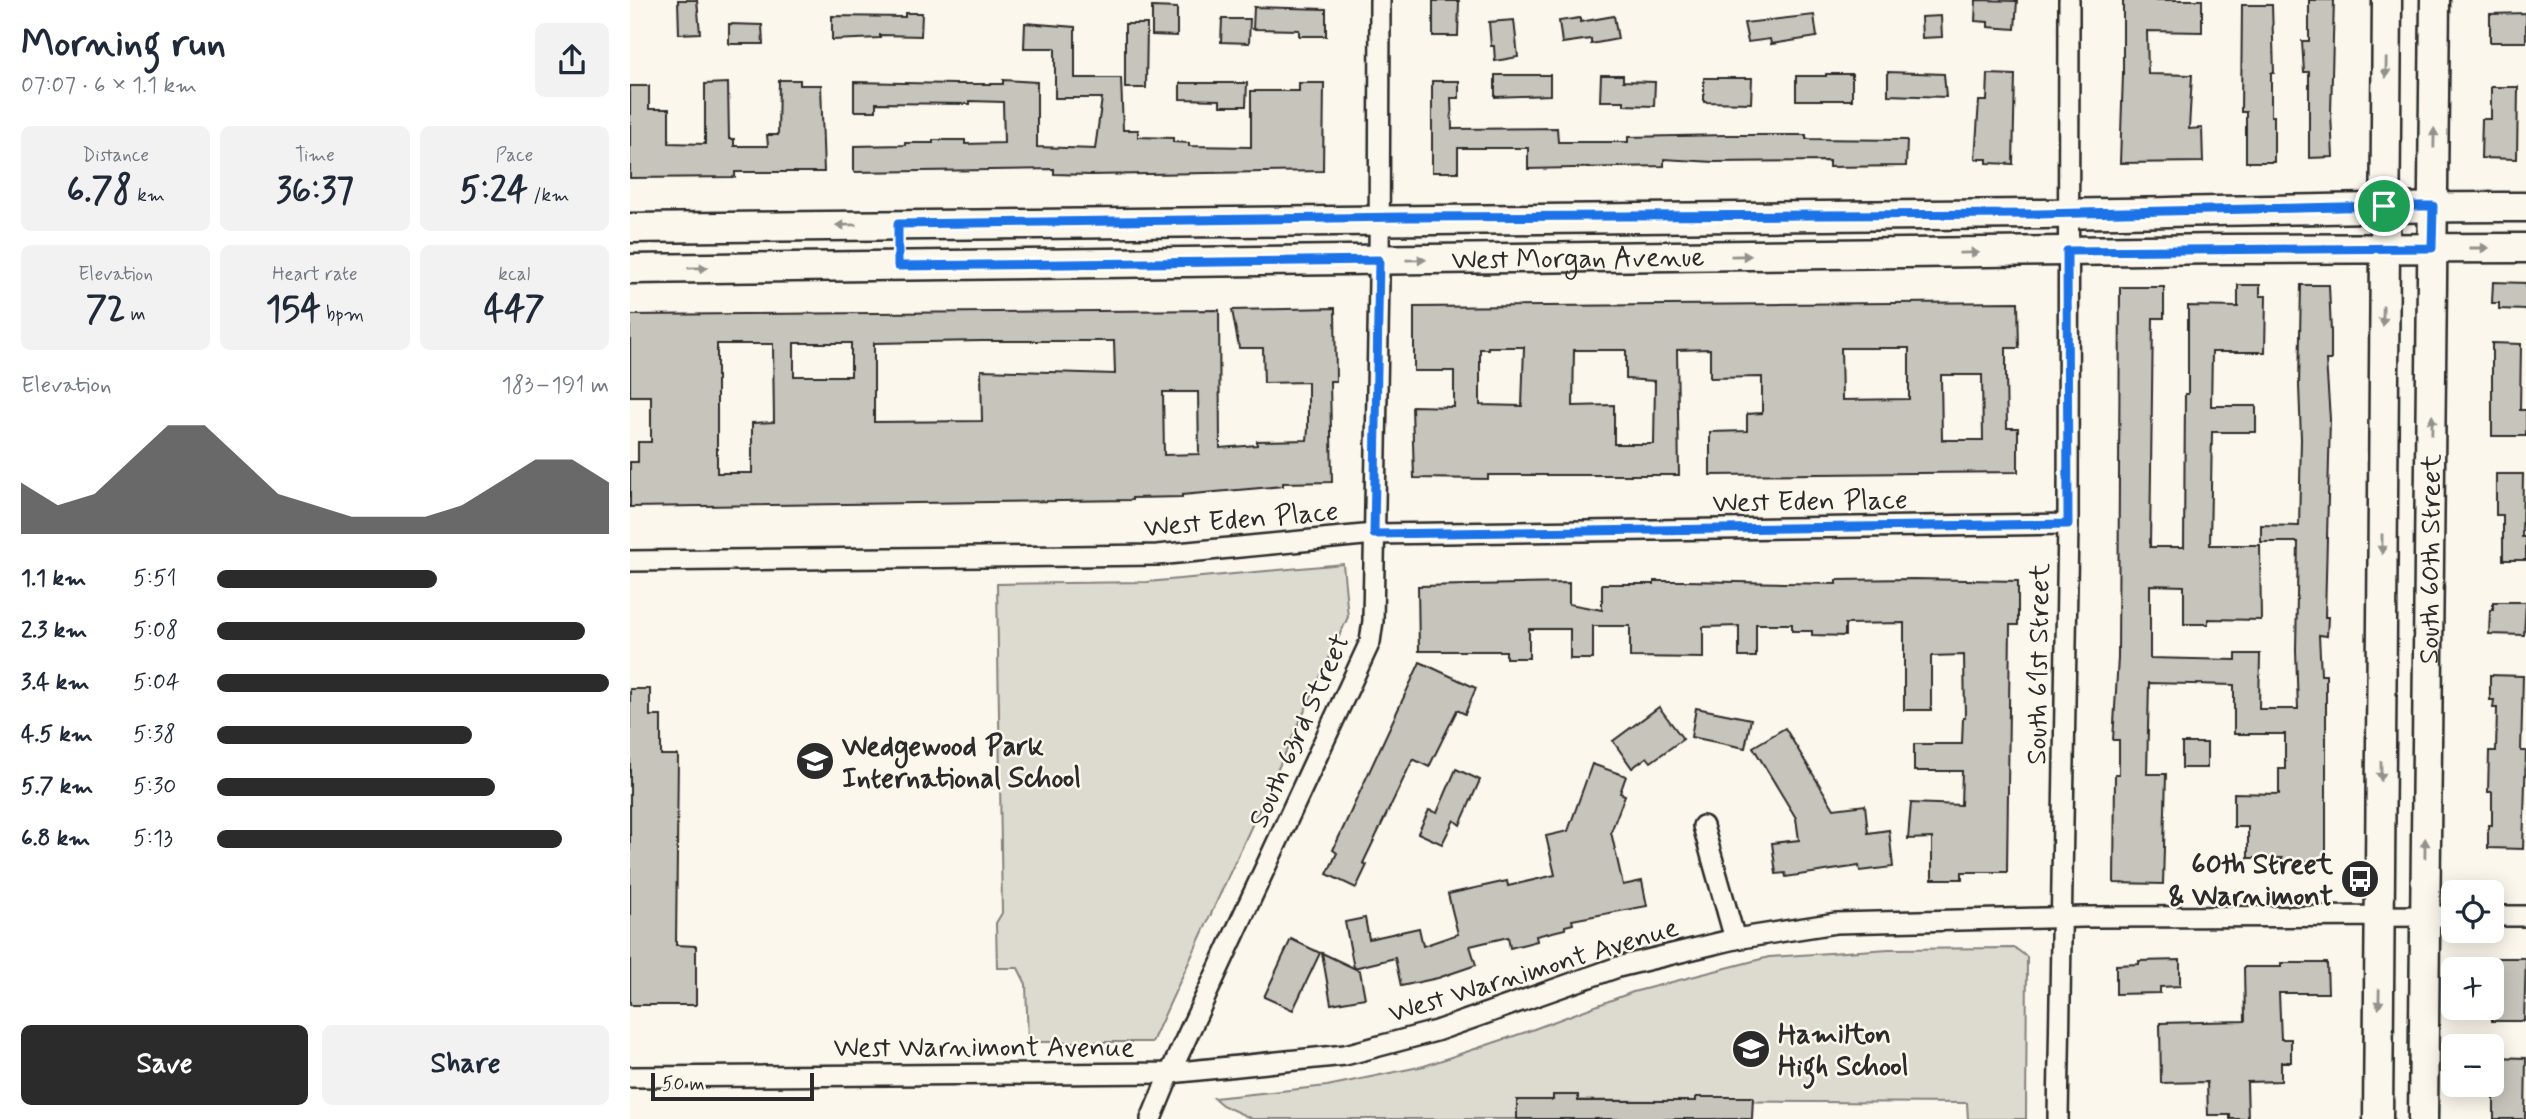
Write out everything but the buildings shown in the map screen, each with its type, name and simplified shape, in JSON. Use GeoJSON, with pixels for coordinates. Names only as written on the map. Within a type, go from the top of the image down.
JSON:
{"type":"FeatureCollection","features":[{"type":"Feature","properties":{"kind":"street","name":"South 63rd Street"},"geometry":{"type":"LineString","coordinates":[[1151,1119],[1370,642],[1373,621],[1379,260],[1380,0]]}},
{"type":"Feature","properties":{"kind":"street","name":"South 61st Street"},"geometry":{"type":"LineString","coordinates":[[2058,1119],[2068,524],[2069,0]]}},
{"type":"Feature","properties":{"kind":"street","name":"South 60th Street"},"geometry":{"type":"LineString","coordinates":[[2378,1119],[2387,0]]}},
{"type":"Feature","properties":{"kind":"street","name":"South 60th Street"},"geometry":{"type":"LineString","coordinates":[[2423,1119],[2435,0]]}},
{"type":"Feature","properties":{"kind":"street","name":"West Morgan Avenue"},"geometry":{"type":"LineString","coordinates":[[630,228],[1379,218],[2068,213],[2384,206],[2526,207]]}},
{"type":"Feature","properties":{"kind":"street"},"geometry":{"type":"LineString","coordinates":[[898,224],[898,266]]}},
{"type":"Feature","properties":{"kind":"street","name":"West Morgan Avenue"},"geometry":{"type":"LineString","coordinates":[[630,269],[2526,248]]}},
{"type":"Feature","properties":{"kind":"street","name":"West Eden Place"},"geometry":{"type":"LineString","coordinates":[[630,561],[1157,555],[1374,534],[2068,524]]}},
{"type":"Feature","properties":{"kind":"street"},"geometry":{"type":"LineString","coordinates":[[1703,826],[1735,939]]}},
{"type":"Feature","properties":{"kind":"street","name":"West Warnimont Avenue"},"geometry":{"type":"LineString","coordinates":[[630,1077],[1170,1073],[1345,1055],[1436,1031],[1618,967],[1735,939],[1836,923],[2061,918],[2441,916]]}},
{"type":"Feature","properties":{"kind":"street"},"geometry":{"type":"LineString","coordinates":[[2504,916],[2526,916]]}},
{"type":"Feature","properties":{"kind":"shaded area"},"geometry":{"type":"Polygon","coordinates":[[[1343,564],[1348,617],[1152,1042],[1028,1042],[1026,984],[1018,968],[997,968],[996,923],[1002,913],[997,584],[1147,582],[1343,564]]]}},
{"type":"Feature","properties":{"kind":"shaded area","name":"Hamilton High School"},"geometry":{"type":"Polygon","coordinates":[[[2015,948],[2027,957],[2026,1119],[1968,1119],[1967,1103],[1518,1100],[1516,1119],[1252,1119],[1222,1105],[1214,1098],[1327,1086],[1424,1066],[1633,992],[1769,957],[1889,949],[2015,948]]]}},
{"type":"Feature","properties":{"kind":"place","name":"Wedgewood Park International School"},"geometry":{"type":"Point","coordinates":[815,761]}},
{"type":"Feature","properties":{"kind":"place","name":"60th Street & Warnimont"},"geometry":{"type":"Point","coordinates":[2360,879]}},
{"type":"Feature","properties":{"kind":"place","name":"Hamilton High School"},"geometry":{"type":"Point","coordinates":[1751,1049]}},
{"type":"Feature","properties":{"kind":"route"},"geometry":{"type":"LineString","coordinates":[[2384,206],[2433,206],[2432,248],[2067,251],[2068,524],[1374,534],[1379,260],[898,266],[898,224],[1404,217],[2038,214],[2384,206]]}}]}
